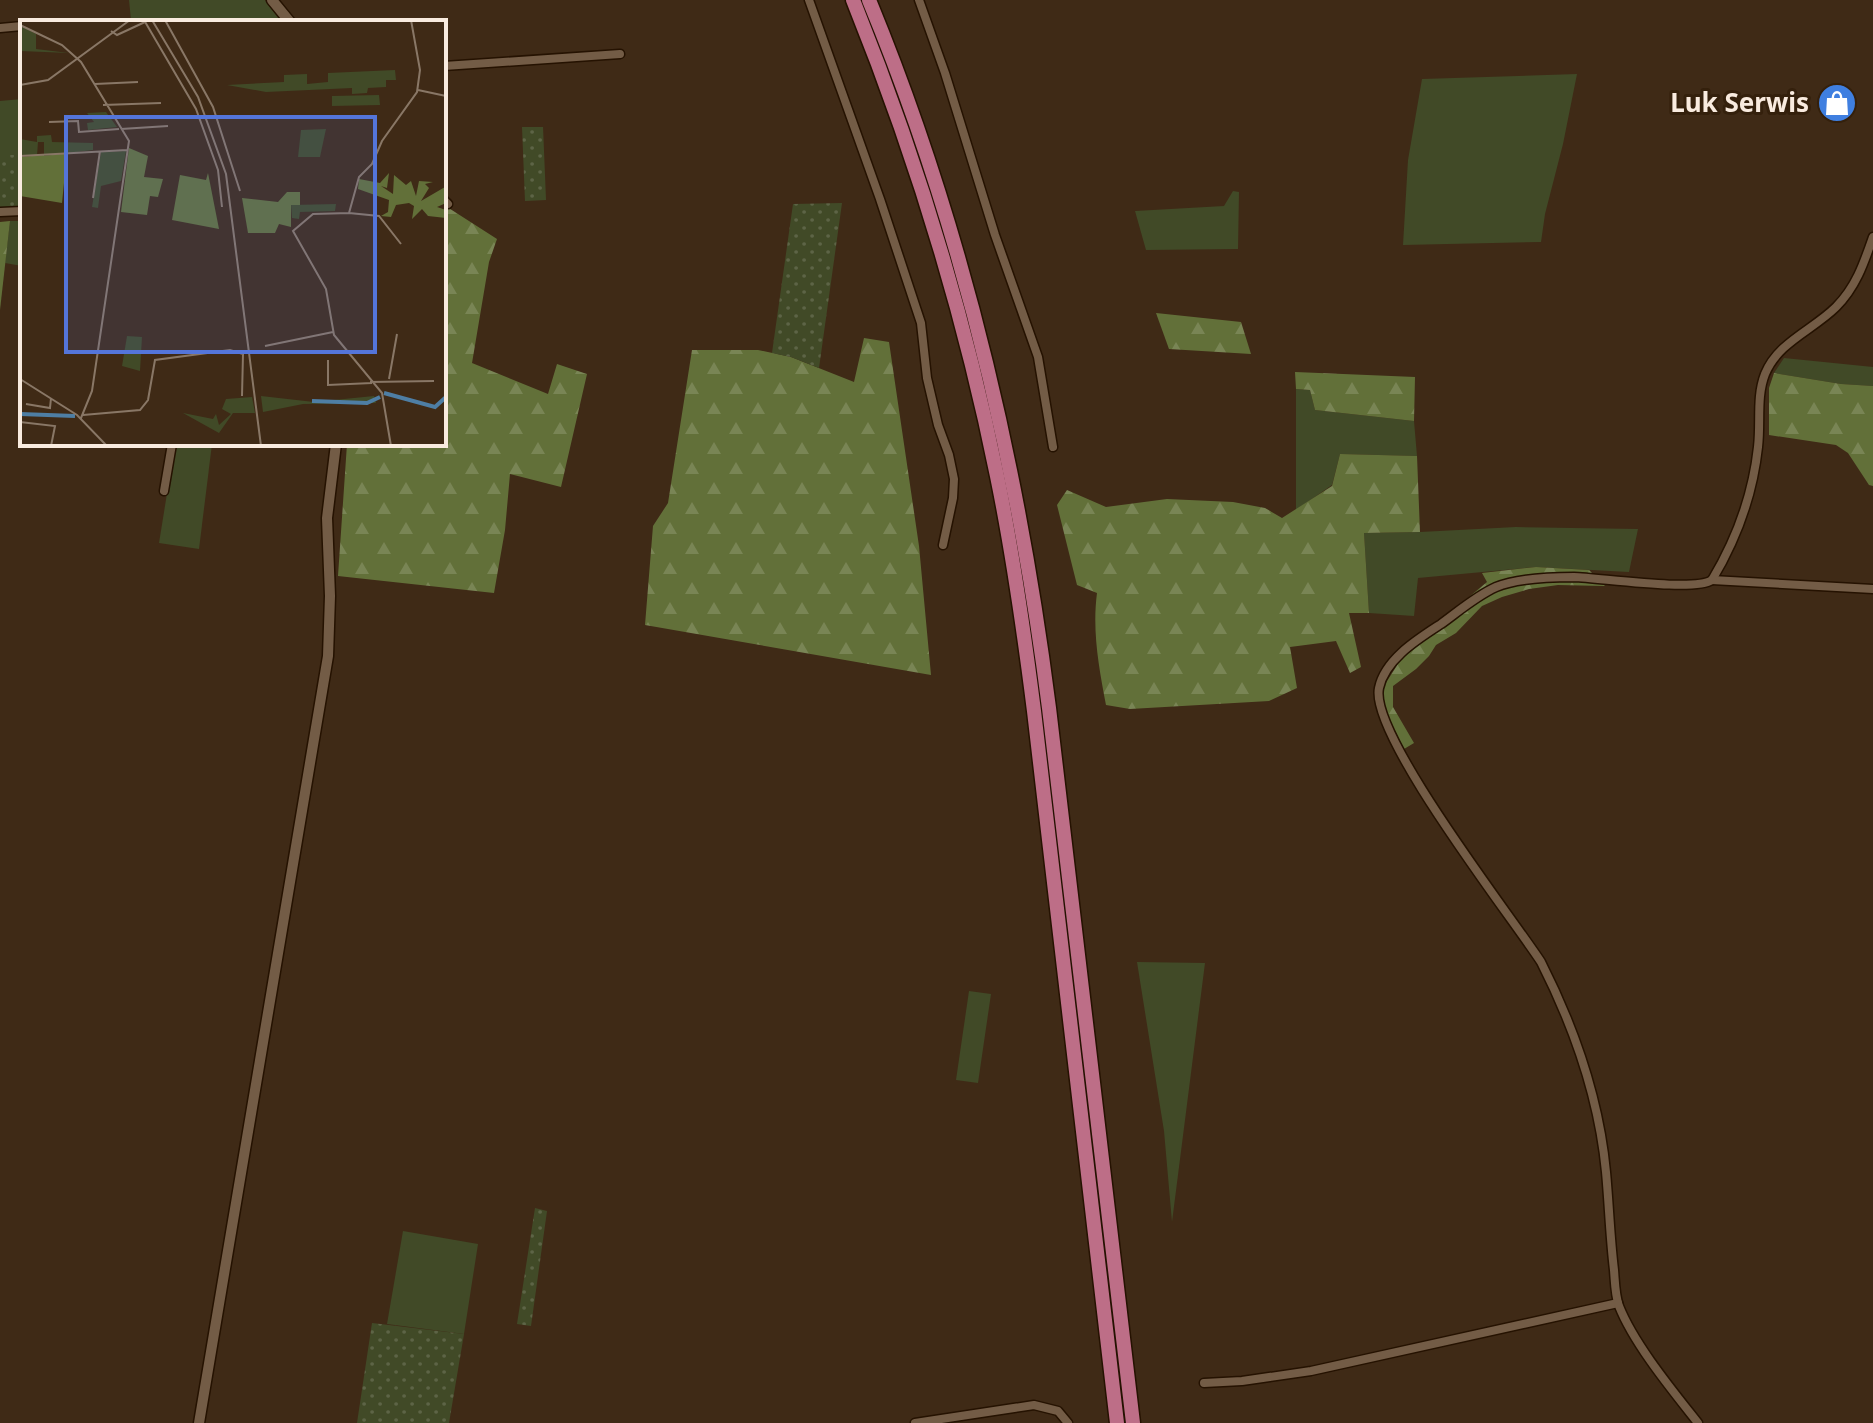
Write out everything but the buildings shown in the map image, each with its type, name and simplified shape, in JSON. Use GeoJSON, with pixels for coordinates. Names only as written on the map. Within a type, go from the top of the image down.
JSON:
{"type":"FeatureCollection","features":[{"type":"Feature","properties":{"kind":"highway"},"geometry":{"type":"LineString","coordinates":[[853,0],[895,111],[941,250],[976,381],[1004,512],[1036,724],[1117,1423]]}},
{"type":"Feature","properties":{"kind":"highway"},"geometry":{"type":"LineString","coordinates":[[869,0],[918,128],[964,274],[992,379],[1021,520],[1048,694],[1133,1423]]}},
{"type":"Feature","properties":{"kind":"street"},"geometry":{"type":"LineString","coordinates":[[272,0],[288,20]]}},
{"type":"Feature","properties":{"kind":"street"},"geometry":{"type":"LineString","coordinates":[[809,0],[921,323],[927,378],[954,479],[943,545]]}},
{"type":"Feature","properties":{"kind":"street"},"geometry":{"type":"LineString","coordinates":[[919,0],[1038,357],[1053,447]]}},
{"type":"Feature","properties":{"kind":"street"},"geometry":{"type":"LineString","coordinates":[[0,28],[20,26]]}},
{"type":"Feature","properties":{"kind":"street"},"geometry":{"type":"LineString","coordinates":[[446,66],[620,54]]}},
{"type":"Feature","properties":{"kind":"street"},"geometry":{"type":"LineString","coordinates":[[0,212],[20,211]]}},
{"type":"Feature","properties":{"kind":"street"},"geometry":{"type":"LineString","coordinates":[[1698,1423],[1636,1338],[1618,1303],[1601,1132],[1587,1076],[1564,1010],[1541,962],[1409,769],[1380,710],[1378,690],[1389,667],[1408,648],[1480,596],[1499,586],[1516,581],[1564,577],[1688,586],[1708,584],[1734,535],[1746,504],[1759,442],[1761,389],[1765,375],[1785,346],[1829,313],[1854,286],[1873,237]]}},
{"type":"Feature","properties":{"kind":"street"},"geometry":{"type":"LineString","coordinates":[[164,491],[172,446]]}},
{"type":"Feature","properties":{"kind":"street"},"geometry":{"type":"LineString","coordinates":[[199,1423],[328,656],[330,596],[327,518],[336,446]]}},
{"type":"Feature","properties":{"kind":"street"},"geometry":{"type":"LineString","coordinates":[[1712,580],[1873,589]]}},
{"type":"Feature","properties":{"kind":"street"},"geometry":{"type":"LineString","coordinates":[[1204,1383],[1311,1371],[1618,1303]]}},
{"type":"Feature","properties":{"kind":"street"},"geometry":{"type":"LineString","coordinates":[[915,1423],[1034,1405],[1058,1411],[1068,1423]]}},
{"type":"Feature","properties":{"kind":"green space"},"geometry":{"type":"Polygon","coordinates":[[[129,0],[265,0],[280,20],[170,18],[131,20],[129,0]]]}},
{"type":"Feature","properties":{"kind":"green space"},"geometry":{"type":"Polygon","coordinates":[[[1577,74],[1541,242],[1403,245],[1408,160],[1422,79],[1577,74]]]}},
{"type":"Feature","properties":{"kind":"green space"},"geometry":{"type":"Polygon","coordinates":[[[20,99],[20,155],[0,155],[0,101],[20,99]]]}},
{"type":"Feature","properties":{"kind":"green space"},"geometry":{"type":"Polygon","coordinates":[[[522,127],[543,127],[546,200],[525,201],[522,127]]]}},
{"type":"Feature","properties":{"kind":"green space"},"geometry":{"type":"Polygon","coordinates":[[[0,155],[20,155],[20,207],[0,208],[0,155]]]}},
{"type":"Feature","properties":{"kind":"green space"},"geometry":{"type":"Polygon","coordinates":[[[1233,191],[1239,192],[1238,249],[1146,250],[1135,211],[1224,206],[1233,191]]]}},
{"type":"Feature","properties":{"kind":"green space"},"geometry":{"type":"Polygon","coordinates":[[[842,203],[819,368],[772,353],[793,204],[842,203]]]}},
{"type":"Feature","properties":{"kind":"green space"},"geometry":{"type":"Polygon","coordinates":[[[446,206],[497,239],[489,262],[472,363],[548,394],[557,364],[587,374],[561,487],[510,474],[505,530],[494,593],[338,576],[347,446],[446,446],[446,206]]]}},
{"type":"Feature","properties":{"kind":"green space"},"geometry":{"type":"Polygon","coordinates":[[[10,221],[20,221],[20,266],[5,263],[10,221]]]}},
{"type":"Feature","properties":{"kind":"green space"},"geometry":{"type":"Polygon","coordinates":[[[10,221],[0,310],[0,222],[10,221]]]}},
{"type":"Feature","properties":{"kind":"green space"},"geometry":{"type":"Polygon","coordinates":[[[1156,313],[1241,322],[1251,354],[1169,349],[1156,313]]]}},
{"type":"Feature","properties":{"kind":"green space"},"geometry":{"type":"Polygon","coordinates":[[[864,338],[889,342],[919,546],[931,675],[645,625],[653,526],[668,503],[692,350],[758,350],[791,357],[854,382],[864,338]]]}},
{"type":"Feature","properties":{"kind":"green space"},"geometry":{"type":"Polygon","coordinates":[[[1784,358],[1873,367],[1873,386],[1774,373],[1784,358]]]}},
{"type":"Feature","properties":{"kind":"green space"},"geometry":{"type":"Polygon","coordinates":[[[1295,372],[1415,377],[1414,421],[1315,410],[1310,390],[1296,389],[1295,372]]]}},
{"type":"Feature","properties":{"kind":"green space"},"geometry":{"type":"Polygon","coordinates":[[[1774,373],[1873,386],[1873,486],[1869,485],[1848,453],[1836,445],[1769,435],[1769,388],[1774,373]]]}},
{"type":"Feature","properties":{"kind":"green space"},"geometry":{"type":"Polygon","coordinates":[[[1296,389],[1310,390],[1315,410],[1414,421],[1417,456],[1340,454],[1332,485],[1296,510],[1296,389]]]}},
{"type":"Feature","properties":{"kind":"green space"},"geometry":{"type":"Polygon","coordinates":[[[175,446],[212,446],[199,549],[159,543],[175,446]]]}},
{"type":"Feature","properties":{"kind":"green space"},"geometry":{"type":"Polygon","coordinates":[[[1340,454],[1417,456],[1420,532],[1364,533],[1369,613],[1349,613],[1361,667],[1350,673],[1336,641],[1290,647],[1297,688],[1269,701],[1130,709],[1106,705],[1096,635],[1097,593],[1077,585],[1057,505],[1067,490],[1106,507],[1167,499],[1233,502],[1265,508],[1282,518],[1332,486],[1340,454]]]}},
{"type":"Feature","properties":{"kind":"green space"},"geometry":{"type":"Polygon","coordinates":[[[1516,527],[1638,529],[1629,572],[1536,567],[1418,578],[1414,616],[1369,613],[1364,533],[1516,527]]]}},
{"type":"Feature","properties":{"kind":"green space"},"geometry":{"type":"Polygon","coordinates":[[[1536,567],[1589,570],[1605,586],[1558,585],[1529,589],[1482,606],[1456,633],[1436,645],[1416,669],[1393,686],[1393,707],[1414,743],[1404,749],[1387,715],[1382,689],[1415,637],[1487,582],[1482,573],[1536,567]]]}},
{"type":"Feature","properties":{"kind":"green space"},"geometry":{"type":"Polygon","coordinates":[[[1137,962],[1205,963],[1172,1222],[1164,1131],[1137,962]]]}},
{"type":"Feature","properties":{"kind":"green space"},"geometry":{"type":"Polygon","coordinates":[[[969,991],[991,994],[978,1083],[956,1080],[969,991]]]}},
{"type":"Feature","properties":{"kind":"green space"},"geometry":{"type":"Polygon","coordinates":[[[535,1208],[547,1211],[531,1326],[517,1324],[535,1208]]]}},
{"type":"Feature","properties":{"kind":"green space"},"geometry":{"type":"Polygon","coordinates":[[[403,1231],[478,1244],[464,1334],[387,1324],[403,1231]]]}},
{"type":"Feature","properties":{"kind":"green space"},"geometry":{"type":"Polygon","coordinates":[[[372,1323],[464,1334],[449,1423],[357,1423],[372,1323]]]}},
{"type":"Feature","properties":{"kind":"place","name":"Luk Serwis"},"geometry":{"type":"Point","coordinates":[1837,103]}}]}
